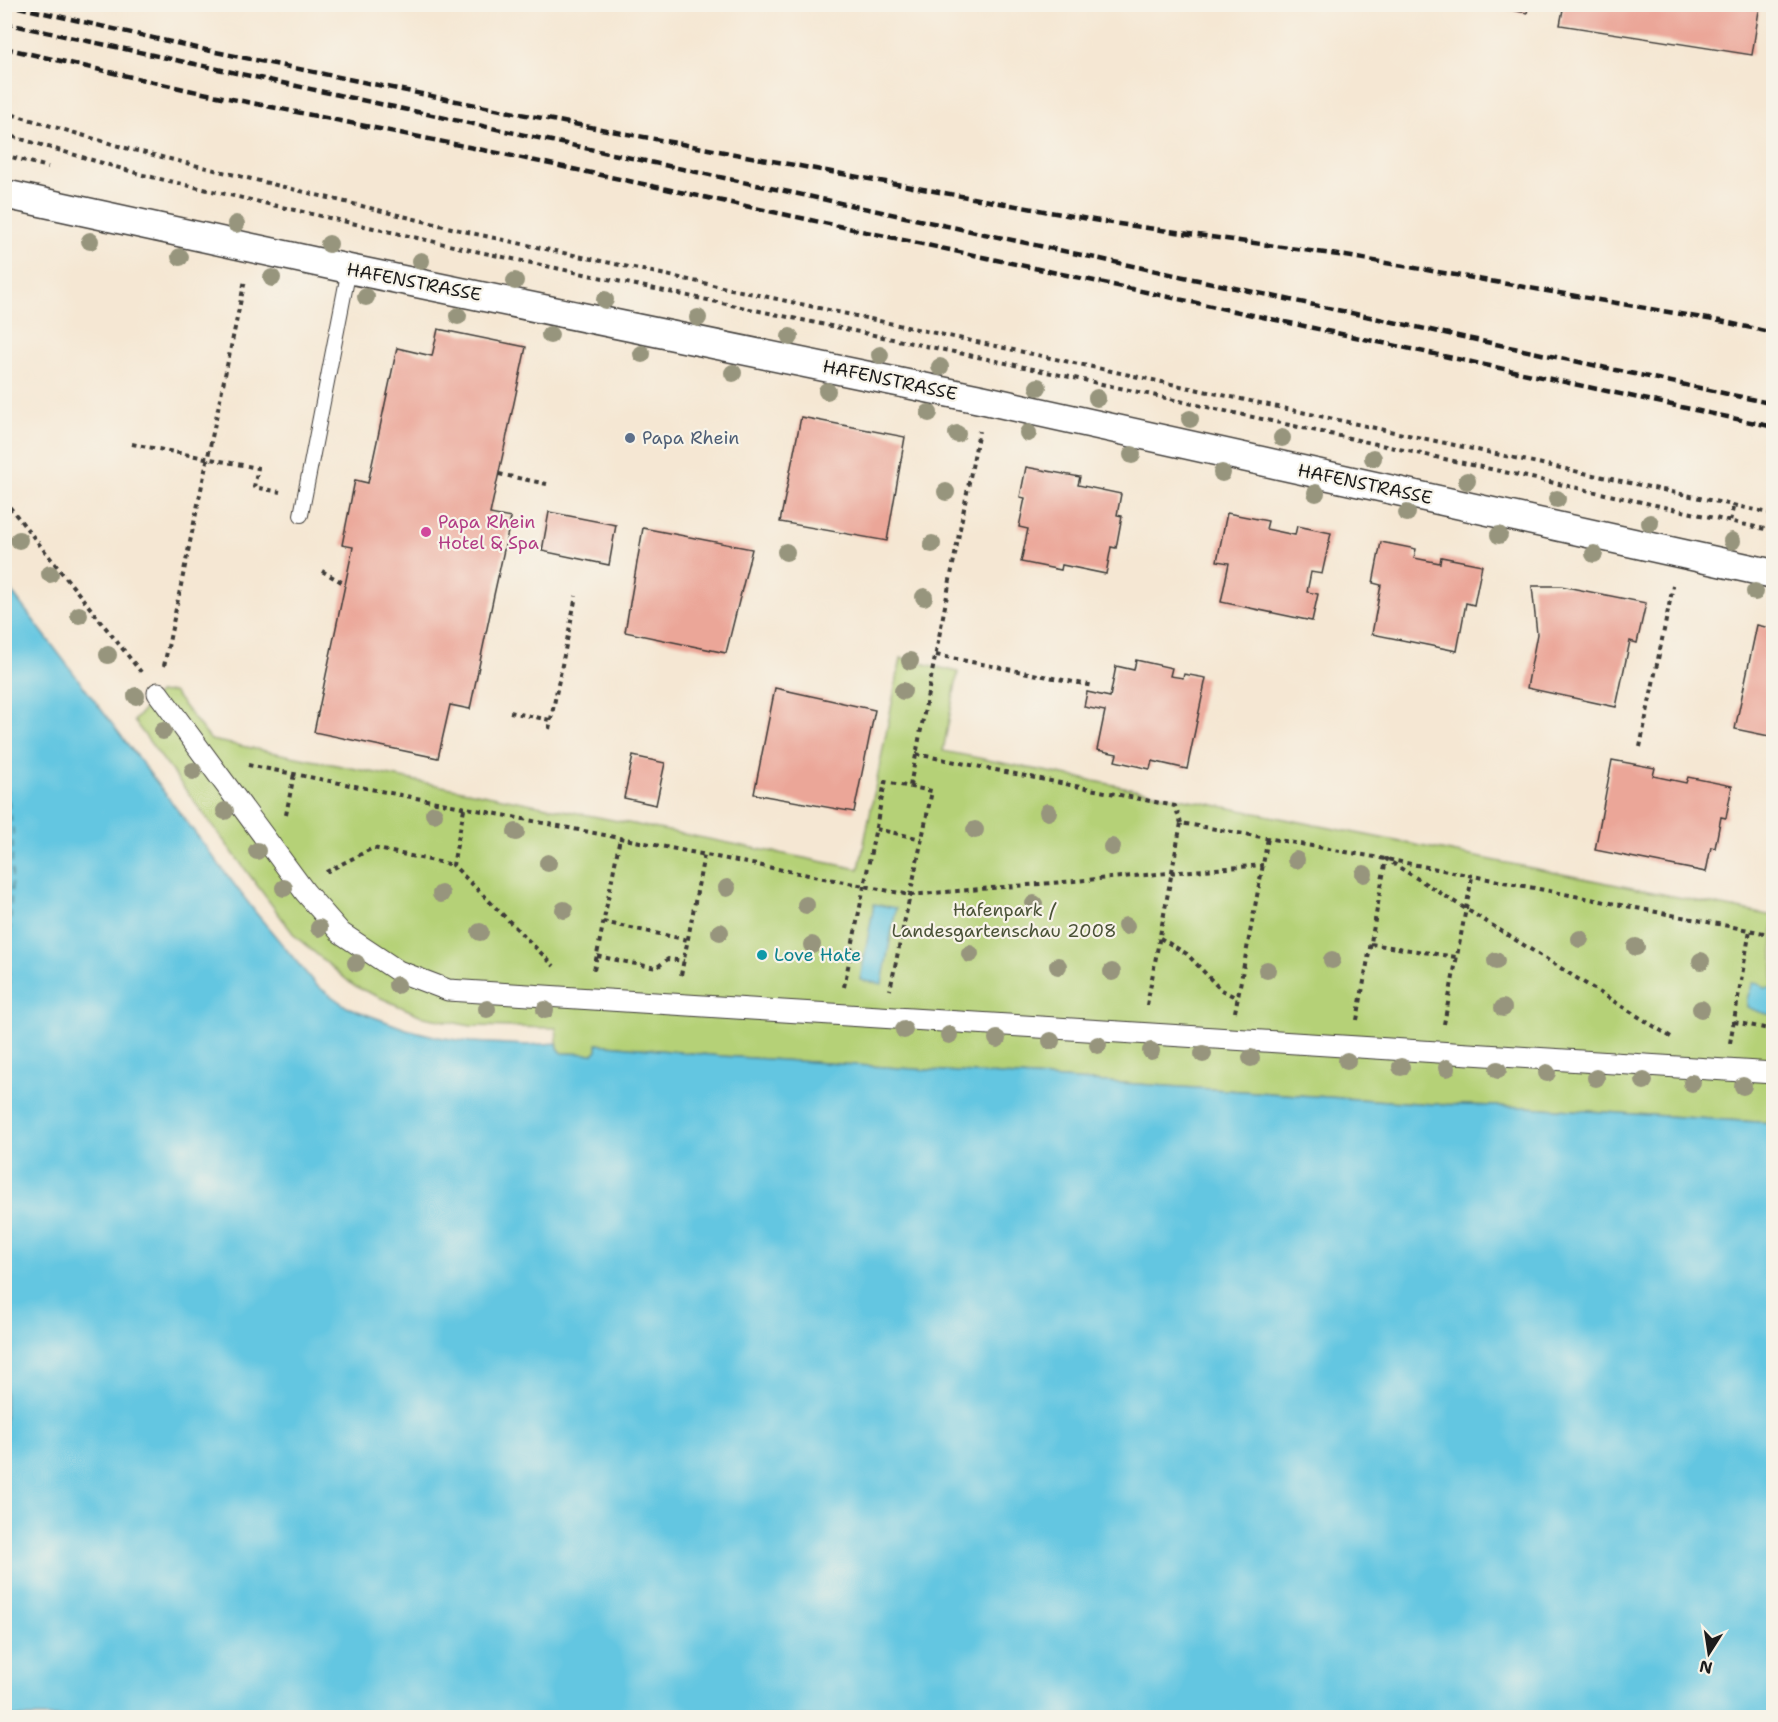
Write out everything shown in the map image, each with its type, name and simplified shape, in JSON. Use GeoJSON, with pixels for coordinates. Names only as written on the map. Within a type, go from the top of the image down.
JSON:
{"type":"FeatureCollection","features":[{"type":"Feature","properties":{"kind":"street","name":"HAFENSTRASSE"},"geometry":{"type":"LineString","coordinates":[[4,194],[349,269],[985,400],[1773,574]]}},
{"type":"Feature","properties":{"kind":"street"},"geometry":{"type":"LineString","coordinates":[[158,693],[300,885],[341,933],[398,971],[447,990],[1773,1073]]}},
{"type":"Feature","properties":{"kind":"lane"},"geometry":{"type":"LineString","coordinates":[[301,515],[349,269]]}},
{"type":"Feature","properties":{"kind":"path"},"geometry":{"type":"LineString","coordinates":[[4,112],[129,148],[476,234],[1773,514]]}},
{"type":"Feature","properties":{"kind":"path"},"geometry":{"type":"LineString","coordinates":[[4,134],[143,175],[293,210],[1773,531]]}},
{"type":"Feature","properties":{"kind":"path"},"geometry":{"type":"LineString","coordinates":[[158,693],[252,248]]}},
{"type":"Feature","properties":{"kind":"path"},"geometry":{"type":"LineString","coordinates":[[910,786],[992,360]]}},
{"type":"Feature","properties":{"kind":"path"},"geometry":{"type":"LineString","coordinates":[[132,444],[258,468],[254,487],[304,497]]}},
{"type":"Feature","properties":{"kind":"path"},"geometry":{"type":"LineString","coordinates":[[499,474],[547,484]]}},
{"type":"Feature","properties":{"kind":"path"},"geometry":{"type":"LineString","coordinates":[[4,500],[158,693]]}},
{"type":"Feature","properties":{"kind":"path"},"geometry":{"type":"LineString","coordinates":[[1730,521],[1734,504]]}},
{"type":"Feature","properties":{"kind":"path"},"geometry":{"type":"LineString","coordinates":[[1640,747],[1680,553]]}},
{"type":"Feature","properties":{"kind":"path"},"geometry":{"type":"LineString","coordinates":[[322,571],[345,584]]}},
{"type":"Feature","properties":{"kind":"path"},"geometry":{"type":"LineString","coordinates":[[549,729],[576,596]]}},
{"type":"Feature","properties":{"kind":"path"},"geometry":{"type":"LineString","coordinates":[[936,655],[1094,686]]}},
{"type":"Feature","properties":{"kind":"path"},"geometry":{"type":"LineString","coordinates":[[510,712],[550,720]]}},
{"type":"Feature","properties":{"kind":"path"},"geometry":{"type":"LineString","coordinates":[[916,754],[1175,806],[1181,823],[1142,1034]]}},
{"type":"Feature","properties":{"kind":"path"},"geometry":{"type":"LineString","coordinates":[[204,756],[910,895],[1263,865]]}},
{"type":"Feature","properties":{"kind":"path"},"geometry":{"type":"LineString","coordinates":[[838,1015],[885,782],[932,791],[885,1018]]}},
{"type":"Feature","properties":{"kind":"path"},"geometry":{"type":"LineString","coordinates":[[453,865],[464,809]]}},
{"type":"Feature","properties":{"kind":"path"},"geometry":{"type":"LineString","coordinates":[[1181,823],[1386,859],[1773,935]]}},
{"type":"Feature","properties":{"kind":"path"},"geometry":{"type":"LineString","coordinates":[[876,830],[922,839]]}},
{"type":"Feature","properties":{"kind":"path"},"geometry":{"type":"LineString","coordinates":[[588,1000],[620,838]]}},
{"type":"Feature","properties":{"kind":"path"},"geometry":{"type":"LineString","coordinates":[[1229,1039],[1268,838]]}},
{"type":"Feature","properties":{"kind":"path"},"geometry":{"type":"LineString","coordinates":[[300,885],[373,848],[453,865],[588,1000]]}},
{"type":"Feature","properties":{"kind":"path"},"geometry":{"type":"LineString","coordinates":[[675,1006],[704,855]]}},
{"type":"Feature","properties":{"kind":"path"},"geometry":{"type":"LineString","coordinates":[[1386,859],[1676,1039]]}},
{"type":"Feature","properties":{"kind":"path"},"geometry":{"type":"LineString","coordinates":[[1352,1047],[1386,859]]}},
{"type":"Feature","properties":{"kind":"path"},"geometry":{"type":"LineString","coordinates":[[1439,1052],[1472,877]]}},
{"type":"Feature","properties":{"kind":"path"},"geometry":{"type":"LineString","coordinates":[[603,922],[688,940]]}},
{"type":"Feature","properties":{"kind":"path"},"geometry":{"type":"LineString","coordinates":[[1726,1070],[1750,930]]}},
{"type":"Feature","properties":{"kind":"path"},"geometry":{"type":"LineString","coordinates":[[1160,938],[1187,954],[1221,990],[1237,998]]}},
{"type":"Feature","properties":{"kind":"path"},"geometry":{"type":"LineString","coordinates":[[1371,944],[1456,957]]}},
{"type":"Feature","properties":{"kind":"path"},"geometry":{"type":"LineString","coordinates":[[597,956],[656,968],[668,959],[684,962]]}},
{"type":"Feature","properties":{"kind":"path"},"geometry":{"type":"LineString","coordinates":[[1734,1022],[1773,1030]]}},
{"type":"Feature","properties":{"kind":"green space","name":"Hafenpark / Landesgartenschau 2008"},"geometry":{"type":"Polygon","coordinates":[[[901,658],[958,672],[943,751],[1773,916],[1773,1123],[1526,1107],[1432,1104],[721,1056],[598,1044],[593,1054],[562,1053],[558,1048],[556,1028],[471,1026],[424,1017],[354,986],[295,936],[134,721],[158,693],[173,692],[211,740],[859,869],[901,658]]]}},
{"type":"Feature","properties":{"kind":"water"},"geometry":{"type":"Polygon","coordinates":[[[5,583],[256,913],[316,985],[347,1007],[406,1029],[470,1042],[527,1045],[557,1043],[562,1053],[593,1054],[597,1050],[597,1044],[721,1056],[1432,1104],[1526,1107],[1773,1123],[1773,1717],[5,1717],[5,583]]]}},
{"type":"Feature","properties":{"kind":"water"},"geometry":{"type":"Polygon","coordinates":[[[874,904],[896,908],[882,984],[860,980],[874,904]]]}},
{"type":"Feature","properties":{"kind":"water"},"geometry":{"type":"Polygon","coordinates":[[[1753,982],[1759,983],[1764,988],[1773,988],[1773,1015],[1747,1007],[1747,999],[1753,982]]]}},
{"type":"Feature","properties":{"kind":"building"},"geometry":{"type":"Polygon","coordinates":[[[1478,4],[1529,4],[1527,13],[1478,4]]]}},
{"type":"Feature","properties":{"kind":"building"},"geometry":{"type":"Polygon","coordinates":[[[1564,4],[1760,4],[1752,55],[1560,25],[1564,4]]]}},
{"type":"Feature","properties":{"kind":"building","name":"Papa Rhein Hotel & Spa"},"geometry":{"type":"Polygon","coordinates":[[[438,329],[526,347],[490,514],[511,518],[470,709],[450,705],[438,758],[314,732],[353,547],[342,545],[355,480],[368,483],[397,348],[432,356],[438,329]]]}},
{"type":"Feature","properties":{"kind":"building"},"geometry":{"type":"Polygon","coordinates":[[[801,417],[905,437],[887,541],[780,522],[801,417]]]}},
{"type":"Feature","properties":{"kind":"building"},"geometry":{"type":"Polygon","coordinates":[[[1026,467],[1080,477],[1078,485],[1121,494],[1117,515],[1122,516],[1116,548],[1111,547],[1106,574],[1062,565],[1061,570],[1021,562],[1028,529],[1019,527],[1025,498],[1020,497],[1026,467]]]}},
{"type":"Feature","properties":{"kind":"building"},"geometry":{"type":"Polygon","coordinates":[[[549,512],[616,525],[609,565],[542,551],[549,512]]]}},
{"type":"Feature","properties":{"kind":"building"},"geometry":{"type":"Polygon","coordinates":[[[1227,513],[1268,521],[1266,529],[1295,535],[1297,526],[1331,533],[1322,574],[1311,572],[1307,592],[1318,594],[1312,621],[1221,602],[1229,563],[1217,561],[1227,513]]]}},
{"type":"Feature","properties":{"kind":"building"},"geometry":{"type":"Polygon","coordinates":[[[643,528],[752,549],[726,653],[625,632],[643,528]]]}},
{"type":"Feature","properties":{"kind":"building"},"geometry":{"type":"Polygon","coordinates":[[[1381,542],[1416,549],[1414,558],[1440,563],[1441,557],[1482,565],[1474,605],[1466,603],[1457,651],[1372,634],[1381,585],[1373,583],[1381,542]]]}},
{"type":"Feature","properties":{"kind":"building"},"geometry":{"type":"Polygon","coordinates":[[[1532,586],[1561,586],[1646,603],[1637,643],[1630,641],[1616,707],[1527,688],[1537,634],[1532,586]]]}},
{"type":"Feature","properties":{"kind":"building"},"geometry":{"type":"Polygon","coordinates":[[[1757,625],[1774,629],[1774,737],[1735,729],[1757,625]]]}},
{"type":"Feature","properties":{"kind":"building"},"geometry":{"type":"Polygon","coordinates":[[[1136,660],[1172,668],[1170,676],[1183,678],[1184,674],[1206,678],[1187,769],[1152,761],[1150,769],[1115,761],[1117,754],[1097,750],[1105,711],[1084,707],[1087,692],[1110,697],[1116,666],[1134,670],[1136,660]]]}},
{"type":"Feature","properties":{"kind":"building"},"geometry":{"type":"Polygon","coordinates":[[[775,688],[875,710],[854,812],[754,794],[775,688]]]}},
{"type":"Feature","properties":{"kind":"building"},"geometry":{"type":"Polygon","coordinates":[[[633,756],[665,763],[656,805],[624,798],[633,756]]]}},
{"type":"Feature","properties":{"kind":"building"},"geometry":{"type":"Polygon","coordinates":[[[1612,760],[1655,768],[1653,776],[1686,783],[1688,777],[1732,786],[1726,818],[1721,817],[1715,848],[1711,847],[1706,872],[1595,850],[1612,760]]]}},
{"type":"Feature","properties":{"kind":"ferry route"},"geometry":{"type":"LineString","coordinates":[[4,772],[13,831],[4,1163]]}},
{"type":"Feature","properties":{"kind":"railway"},"geometry":{"type":"LineString","coordinates":[[5,4],[206,50],[515,113],[939,192],[1105,222],[1346,256],[1720,321],[1774,333]]}},
{"type":"Feature","properties":{"kind":"railway"},"geometry":{"type":"LineString","coordinates":[[4,23],[1774,404]]}},
{"type":"Feature","properties":{"kind":"railway"},"geometry":{"type":"LineString","coordinates":[[4,48],[188,90],[508,155],[1774,427]]}},
{"type":"Feature","properties":{"kind":"place","name":"Papa Rhein"},"geometry":{"type":"Point","coordinates":[630,438]}},
{"type":"Feature","properties":{"kind":"place","name":"Papa Rhein Hotel & Spa"},"geometry":{"type":"Point","coordinates":[426,532]}},
{"type":"Feature","properties":{"kind":"place","name":"Love Hate"},"geometry":{"type":"Point","coordinates":[762,955]}}]}
